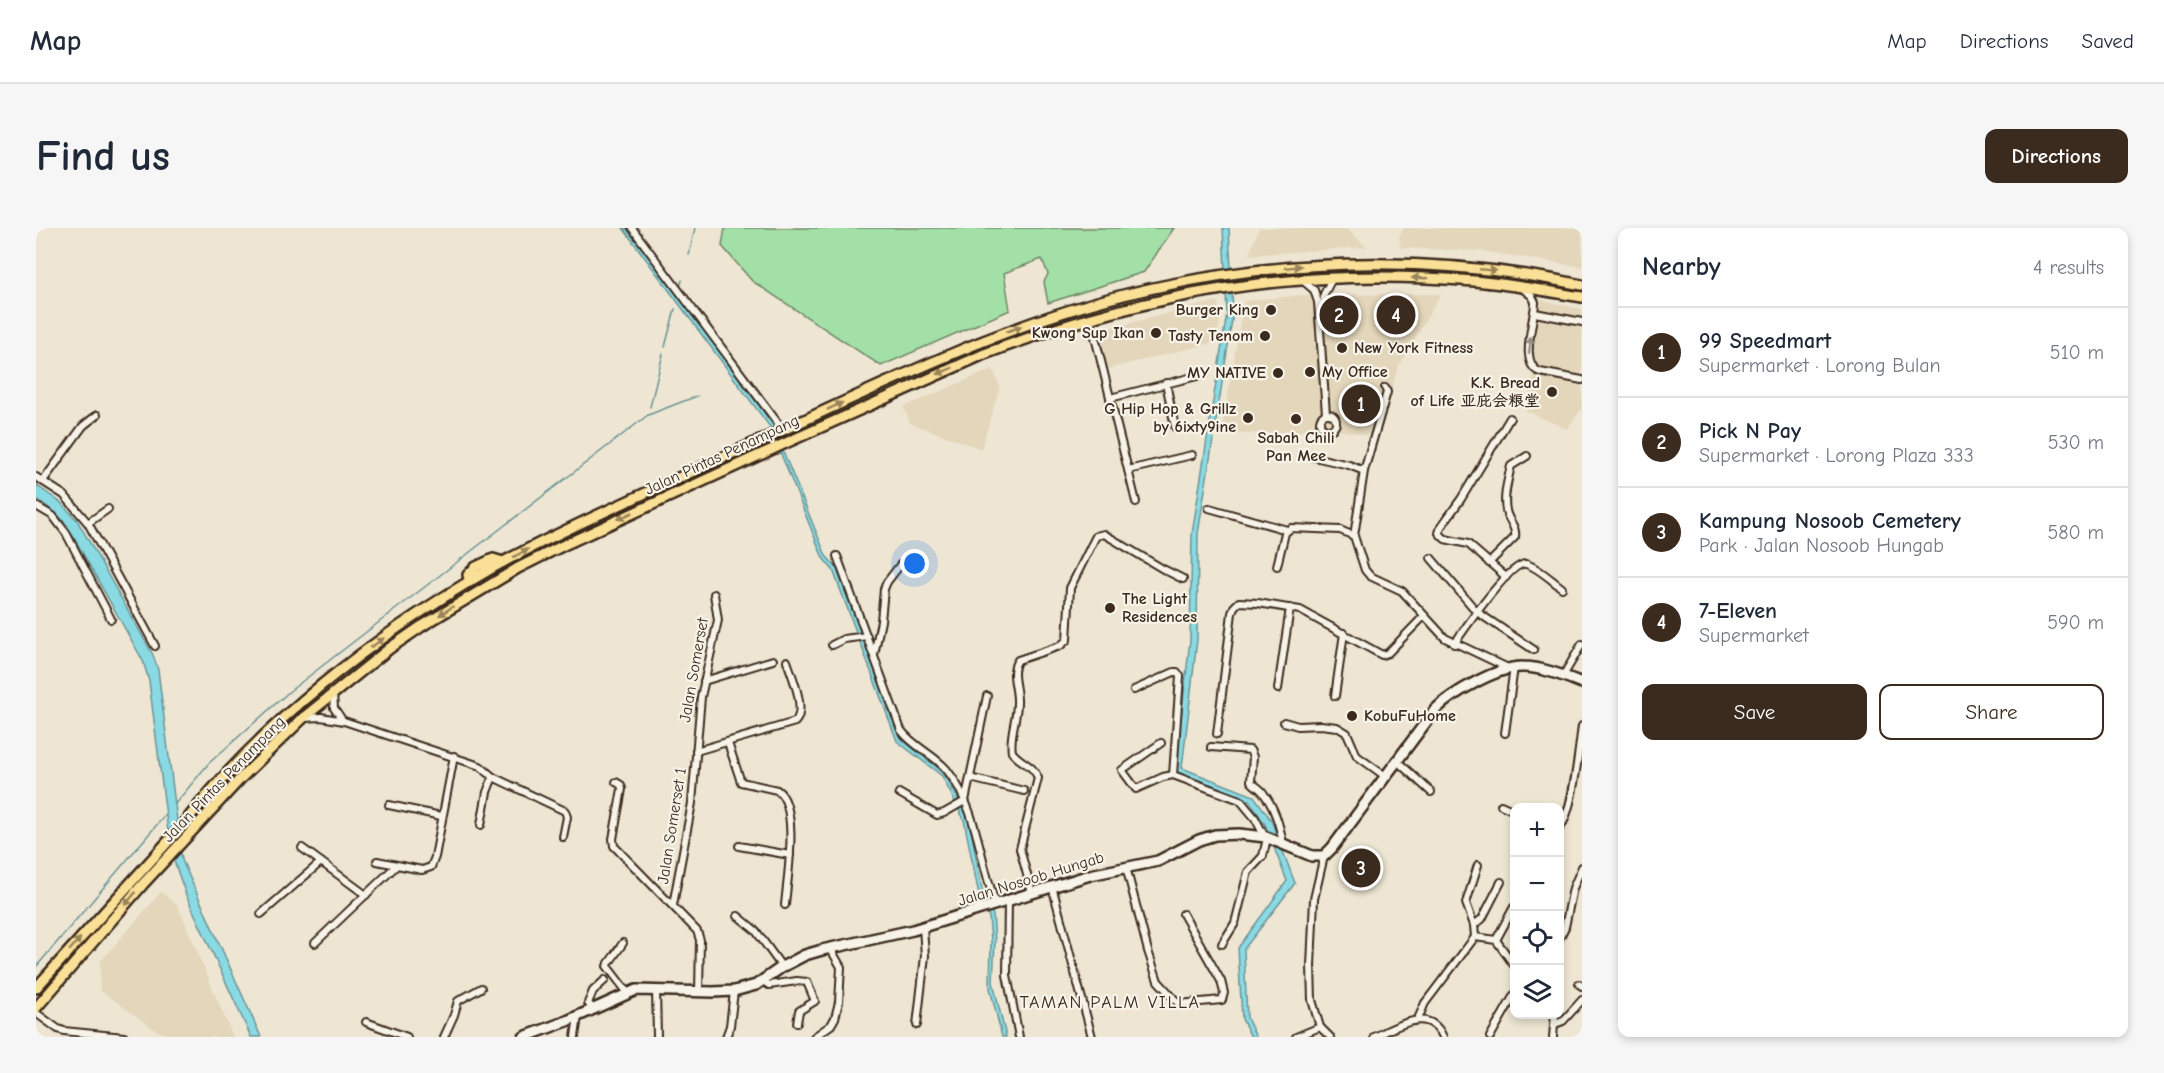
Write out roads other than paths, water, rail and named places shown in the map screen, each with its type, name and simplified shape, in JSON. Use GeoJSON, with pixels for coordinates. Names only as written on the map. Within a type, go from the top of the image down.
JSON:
{"type":"FeatureCollection","features":[{"type":"Feature","properties":{"kind":"main road","name":"Jalan Pintas Penampang"},"geometry":{"type":"LineString","coordinates":[[36,988],[239,762],[321,686],[416,615],[503,562],[567,529],[916,369],[1027,324],[1114,297],[1159,286],[1235,273],[1320,264],[1402,264],[1498,270],[1582,285]]}},
{"type":"Feature","properties":{"kind":"main road","name":"Jalan Pintas Penampang"},"geometry":{"type":"LineString","coordinates":[[36,1008],[75,961],[241,778],[303,718],[362,670],[422,626],[496,580],[624,516],[982,355],[1072,323],[1181,295],[1236,286],[1334,277],[1442,279],[1519,286],[1582,297]]}},
{"type":"Feature","properties":{"kind":"main road"},"geometry":{"type":"LineString","coordinates":[[470,582],[476,585],[487,580],[496,580]]}},
{"type":"Feature","properties":{"kind":"main road"},"geometry":{"type":"LineString","coordinates":[[321,686],[332,682],[355,666],[362,670]]}},
{"type":"Feature","properties":{"kind":"main road"},"geometry":{"type":"LineString","coordinates":[[1324,856],[1443,703],[1470,686],[1511,668],[1532,668],[1582,683]]}},
{"type":"Feature","properties":{"kind":"main road","name":"Jalan Nosoob Hungab"},"geometry":{"type":"LineString","coordinates":[[524,1037],[578,1016],[627,992],[642,989],[735,991],[756,985],[805,955],[923,927],[1090,875],[1158,861],[1199,840],[1215,835],[1239,834],[1267,838],[1312,856],[1324,856]]}},
{"type":"Feature","properties":{"kind":"street"},"geometry":{"type":"LineString","coordinates":[[632,228],[782,430]]}},
{"type":"Feature","properties":{"kind":"street"},"geometry":{"type":"LineString","coordinates":[[1301,279],[1314,290],[1318,302],[1327,414],[1323,301],[1328,285],[1334,277]]}},
{"type":"Feature","properties":{"kind":"street"},"geometry":{"type":"LineString","coordinates":[[1519,286],[1535,299],[1528,353],[1535,370],[1582,380]]}},
{"type":"Feature","properties":{"kind":"street"},"geometry":{"type":"LineString","coordinates":[[1092,325],[1098,318],[1125,308]]}},
{"type":"Feature","properties":{"kind":"street"},"geometry":{"type":"LineString","coordinates":[[1534,313],[1582,322]]}},
{"type":"Feature","properties":{"kind":"street"},"geometry":{"type":"LineString","coordinates":[[1072,323],[1083,322],[1092,325]]}},
{"type":"Feature","properties":{"kind":"street"},"geometry":{"type":"LineString","coordinates":[[1092,325],[1136,502]]}},
{"type":"Feature","properties":{"kind":"street"},"geometry":{"type":"LineString","coordinates":[[1110,398],[1205,374]]}},
{"type":"Feature","properties":{"kind":"street"},"geometry":{"type":"LineString","coordinates":[[1166,383],[1175,427]]}},
{"type":"Feature","properties":{"kind":"street"},"geometry":{"type":"LineString","coordinates":[[1385,388],[1387,392],[1364,471],[1354,536],[1359,556],[1367,573],[1402,591],[1441,635],[1454,644],[1511,668],[1505,733]]}},
{"type":"Feature","properties":{"kind":"street"},"geometry":{"type":"LineString","coordinates":[[43,481],[83,426],[97,415]]}},
{"type":"Feature","properties":{"kind":"street"},"geometry":{"type":"LineString","coordinates":[[1506,577],[1468,544],[1442,537],[1440,530],[1510,418]]}},
{"type":"Feature","properties":{"kind":"street"},"geometry":{"type":"LineString","coordinates":[[1128,470],[1192,455]]}},
{"type":"Feature","properties":{"kind":"street"},"geometry":{"type":"LineString","coordinates":[[1489,564],[1515,537],[1516,531],[1507,515],[1505,503],[1511,466],[1527,456]]}},
{"type":"Feature","properties":{"kind":"street"},"geometry":{"type":"LineString","coordinates":[[1314,457],[1364,471]]}},
{"type":"Feature","properties":{"kind":"street"},"geometry":{"type":"LineString","coordinates":[[36,477],[64,495],[88,523],[155,646]]}},
{"type":"Feature","properties":{"kind":"street"},"geometry":{"type":"LineString","coordinates":[[36,506],[52,516],[66,533],[111,619]]}},
{"type":"Feature","properties":{"kind":"street"},"geometry":{"type":"LineString","coordinates":[[1209,508],[1287,530],[1291,528],[1345,531],[1354,536]]}},
{"type":"Feature","properties":{"kind":"street"},"geometry":{"type":"LineString","coordinates":[[88,523],[108,509]]}},
{"type":"Feature","properties":{"kind":"street"},"geometry":{"type":"LineString","coordinates":[[1277,566],[1287,530]]}},
{"type":"Feature","properties":{"kind":"street"},"geometry":{"type":"LineString","coordinates":[[1032,893],[1020,849],[1038,778],[1034,768],[1012,752],[1017,701],[1014,665],[1018,660],[1060,646],[1066,640],[1070,588],[1096,536],[1104,534],[1183,579]]}},
{"type":"Feature","properties":{"kind":"street"},"geometry":{"type":"LineString","coordinates":[[837,556],[901,730],[944,767],[974,821],[989,885],[991,907]]}},
{"type":"Feature","properties":{"kind":"street"},"geometry":{"type":"LineString","coordinates":[[1431,558],[1478,612],[1534,650]]}},
{"type":"Feature","properties":{"kind":"street"},"geometry":{"type":"LineString","coordinates":[[874,656],[882,621],[884,589],[900,565]]}},
{"type":"Feature","properties":{"kind":"street"},"geometry":{"type":"LineString","coordinates":[[1454,644],[1506,577],[1519,565],[1527,565],[1562,588]]}},
{"type":"Feature","properties":{"kind":"street","name":"Jalan Somerset"},"geometry":{"type":"LineString","coordinates":[[696,751],[704,681],[714,648],[718,620],[714,594]]}},
{"type":"Feature","properties":{"kind":"street"},"geometry":{"type":"LineString","coordinates":[[1217,734],[1234,607],[1242,601],[1305,612],[1378,654],[1385,655],[1424,616]]}},
{"type":"Feature","properties":{"kind":"street"},"geometry":{"type":"LineString","coordinates":[[1278,689],[1290,608]]}},
{"type":"Feature","properties":{"kind":"street"},"geometry":{"type":"LineString","coordinates":[[1335,696],[1344,633]]}},
{"type":"Feature","properties":{"kind":"street"},"geometry":{"type":"LineString","coordinates":[[832,645],[853,637],[867,636]]}},
{"type":"Feature","properties":{"kind":"street"},"geometry":{"type":"LineString","coordinates":[[1563,676],[1582,644]]}},
{"type":"Feature","properties":{"kind":"street"},"geometry":{"type":"LineString","coordinates":[[704,681],[773,660]]}},
{"type":"Feature","properties":{"kind":"street"},"geometry":{"type":"LineString","coordinates":[[696,751],[795,722],[800,715],[800,706],[787,661]]}},
{"type":"Feature","properties":{"kind":"street"},"geometry":{"type":"LineString","coordinates":[[1134,690],[1174,672],[1180,676],[1173,775]]}},
{"type":"Feature","properties":{"kind":"street"},"geometry":{"type":"LineString","coordinates":[[333,693],[334,708],[344,721]]}},
{"type":"Feature","properties":{"kind":"street"},"geometry":{"type":"LineString","coordinates":[[899,793],[937,815],[964,802],[987,696]]}},
{"type":"Feature","properties":{"kind":"street"},"geometry":{"type":"LineString","coordinates":[[303,718],[321,717],[344,721],[480,766],[493,777],[565,811],[567,817],[563,837]]}},
{"type":"Feature","properties":{"kind":"street"},"geometry":{"type":"LineString","coordinates":[[1284,722],[1298,726],[1337,726],[1347,733],[1357,756],[1385,776]]}},
{"type":"Feature","properties":{"kind":"street"},"geometry":{"type":"LineString","coordinates":[[1564,819],[1579,763],[1582,726]]}},
{"type":"Feature","properties":{"kind":"street"},"geometry":{"type":"LineString","coordinates":[[729,743],[741,782],[773,788],[783,795],[791,837],[784,905]]}},
{"type":"Feature","properties":{"kind":"street"},"geometry":{"type":"LineString","coordinates":[[1161,743],[1122,770],[1136,789],[1173,775],[1240,800],[1255,818],[1267,838],[1263,856],[1248,872],[1235,923],[1222,945]]}},
{"type":"Feature","properties":{"kind":"street"},"geometry":{"type":"LineString","coordinates":[[1211,747],[1250,750],[1253,757],[1251,781],[1263,791],[1272,807],[1282,843]]}},
{"type":"Feature","properties":{"kind":"street","name":"Jalan Somerset 1"},"geometry":{"type":"LineString","coordinates":[[672,905],[692,803],[696,751]]}},
{"type":"Feature","properties":{"kind":"street"},"geometry":{"type":"LineString","coordinates":[[377,861],[422,870],[431,867],[453,756]]}},
{"type":"Feature","properties":{"kind":"street"},"geometry":{"type":"LineString","coordinates":[[1397,760],[1431,792]]}},
{"type":"Feature","properties":{"kind":"street"},"geometry":{"type":"LineString","coordinates":[[481,825],[487,792],[493,777]]}},
{"type":"Feature","properties":{"kind":"street"},"geometry":{"type":"LineString","coordinates":[[970,778],[1024,791]]}},
{"type":"Feature","properties":{"kind":"street","name":"Jalan Somerset 1"},"geometry":{"type":"LineString","coordinates":[[616,782],[621,784],[622,789],[613,839],[614,846],[699,934],[699,991]]}},
{"type":"Feature","properties":{"kind":"street"},"geometry":{"type":"LineString","coordinates":[[389,805],[441,816]]}},
{"type":"Feature","properties":{"kind":"street"},"geometry":{"type":"LineString","coordinates":[[1501,805],[1510,809]]}},
{"type":"Feature","properties":{"kind":"street"},"geometry":{"type":"LineString","coordinates":[[739,846],[790,855]]}},
{"type":"Feature","properties":{"kind":"street"},"geometry":{"type":"LineString","coordinates":[[302,848],[366,895]]}},
{"type":"Feature","properties":{"kind":"street"},"geometry":{"type":"LineString","coordinates":[[1324,856],[1314,899],[1312,1000],[1320,1027],[1330,1037]]}},
{"type":"Feature","properties":{"kind":"street"},"geometry":{"type":"LineString","coordinates":[[261,914],[321,862]]}},
{"type":"Feature","properties":{"kind":"street"},"geometry":{"type":"LineString","coordinates":[[1418,1019],[1425,1003],[1475,937],[1474,925],[1466,903],[1478,865]]}},
{"type":"Feature","properties":{"kind":"street"},"geometry":{"type":"LineString","coordinates":[[315,943],[396,866]]}},
{"type":"Feature","properties":{"kind":"street"},"geometry":{"type":"LineString","coordinates":[[1126,867],[1158,981],[1179,1004],[1221,1000],[1224,993],[1221,981],[1183,914]]}},
{"type":"Feature","properties":{"kind":"street"},"geometry":{"type":"LineString","coordinates":[[1564,929],[1573,888],[1582,867]]}},
{"type":"Feature","properties":{"kind":"street"},"geometry":{"type":"LineString","coordinates":[[1474,925],[1482,919],[1501,882]]}},
{"type":"Feature","properties":{"kind":"street"},"geometry":{"type":"LineString","coordinates":[[1053,886],[1092,1037]]}},
{"type":"Feature","properties":{"kind":"street"},"geometry":{"type":"LineString","coordinates":[[1008,902],[1007,975],[1019,1037]]}},
{"type":"Feature","properties":{"kind":"street"},"geometry":{"type":"LineString","coordinates":[[1496,940],[1513,911]]}},
{"type":"Feature","properties":{"kind":"street"},"geometry":{"type":"LineString","coordinates":[[738,916],[756,931],[782,967]]}},
{"type":"Feature","properties":{"kind":"street"},"geometry":{"type":"LineString","coordinates":[[917,1024],[925,956],[923,927]]}},
{"type":"Feature","properties":{"kind":"street"},"geometry":{"type":"LineString","coordinates":[[1475,937],[1496,940],[1510,958]]}},
{"type":"Feature","properties":{"kind":"street"},"geometry":{"type":"LineString","coordinates":[[623,943],[607,966],[627,992]]}},
{"type":"Feature","properties":{"kind":"street"},"geometry":{"type":"LineString","coordinates":[[814,1037],[831,1025],[839,1002],[841,967],[830,948]]}},
{"type":"Feature","properties":{"kind":"street"},"geometry":{"type":"LineString","coordinates":[[593,1009],[588,1003],[589,998],[592,991],[605,980]]}},
{"type":"Feature","properties":{"kind":"street"},"geometry":{"type":"LineString","coordinates":[[763,981],[768,985],[807,982],[815,1001],[799,1011],[797,1023]]}},
{"type":"Feature","properties":{"kind":"street"},"geometry":{"type":"LineString","coordinates":[[444,1037],[458,1001],[481,988]]}},
{"type":"Feature","properties":{"kind":"street"},"geometry":{"type":"LineString","coordinates":[[656,989],[657,1037]]}},
{"type":"Feature","properties":{"kind":"street"},"geometry":{"type":"LineString","coordinates":[[726,1037],[730,1026],[735,991]]}},
{"type":"Feature","properties":{"kind":"street"},"geometry":{"type":"LineString","coordinates":[[1555,1024],[1563,1020],[1582,1000]]}},
{"type":"Feature","properties":{"kind":"street"},"geometry":{"type":"LineString","coordinates":[[1490,1037],[1510,1003]]}},
{"type":"Feature","properties":{"kind":"street"},"geometry":{"type":"LineString","coordinates":[[36,1013],[64,1031],[124,1037]]}},
{"type":"Feature","properties":{"kind":"street"},"geometry":{"type":"LineString","coordinates":[[575,1037],[578,1016]]}},
{"type":"Feature","properties":{"kind":"street"},"geometry":{"type":"LineString","coordinates":[[1374,1037],[1418,1019],[1432,1023],[1443,1037]]}},
{"type":"Feature","properties":{"kind":"street"},"geometry":{"type":"LineString","coordinates":[[1553,1037],[1555,1019]]}},
{"type":"Feature","properties":{"kind":"street"},"geometry":{"type":"LineString","coordinates":[[366,1022],[407,1037]]}},
{"type":"Feature","properties":{"kind":"street"},"geometry":{"type":"LineString","coordinates":[[1296,1037],[1320,1027]]}},
{"type":"Feature","properties":{"kind":"water"},"geometry":{"type":"Polygon","coordinates":[[[623,228],[630,230],[771,422],[826,556],[836,567],[900,738],[944,773],[969,819],[982,889],[993,915],[995,941],[993,982],[1006,1037],[1002,1037],[990,988],[989,917],[978,890],[964,820],[942,776],[897,741],[833,570],[823,558],[770,427],[623,228]]]}},
{"type":"Feature","properties":{"kind":"water"},"geometry":{"type":"Polygon","coordinates":[[[1223,228],[1229,228],[1233,314],[1198,534],[1197,640],[1182,768],[1254,796],[1271,820],[1295,883],[1244,949],[1247,1018],[1256,1037],[1251,1037],[1242,1019],[1238,948],[1287,881],[1265,824],[1249,800],[1175,773],[1190,640],[1192,534],[1227,313],[1223,228]]]}},
{"type":"Feature","properties":{"kind":"water"},"geometry":{"type":"Polygon","coordinates":[[[36,485],[60,502],[77,520],[153,655],[158,670],[182,860],[261,1037],[251,1037],[186,895],[174,861],[168,832],[149,681],[143,661],[67,525],[36,498],[36,485]]]}},
{"type":"Feature","properties":{"kind":"waterway"},"geometry":{"type":"LineString","coordinates":[[689,255],[695,228]]}},
{"type":"Feature","properties":{"kind":"waterway"},"geometry":{"type":"LineString","coordinates":[[680,288],[682,280]]}},
{"type":"Feature","properties":{"kind":"waterway"},"geometry":{"type":"LineString","coordinates":[[665,347],[675,309]]}},
{"type":"Feature","properties":{"kind":"waterway"},"geometry":{"type":"LineString","coordinates":[[650,407],[663,354]]}},
{"type":"Feature","properties":{"kind":"waterway"},"geometry":{"type":"LineString","coordinates":[[175,804],[209,763],[291,690],[648,415],[697,396]]}},
{"type":"Feature","properties":{"kind":"waterway"},"geometry":{"type":"LineString","coordinates":[[36,967],[166,814]]}},
{"type":"Feature","properties":{"kind":"place","name":"Burger King"},"geometry":{"type":"Point","coordinates":[1271,310]}},
{"type":"Feature","properties":{"kind":"place","name":"Pick N Pay"},"geometry":{"type":"Point","coordinates":[1339,315]}},
{"type":"Feature","properties":{"kind":"place","name":"7-Eleven"},"geometry":{"type":"Point","coordinates":[1396,315]}},
{"type":"Feature","properties":{"kind":"place","name":"Kwong Sup Ikan"},"geometry":{"type":"Point","coordinates":[1156,333]}},
{"type":"Feature","properties":{"kind":"place","name":"Tasty Tenom"},"geometry":{"type":"Point","coordinates":[1265,336]}},
{"type":"Feature","properties":{"kind":"place","name":"New York Fitness"},"geometry":{"type":"Point","coordinates":[1342,348]}},
{"type":"Feature","properties":{"kind":"place","name":"My Office"},"geometry":{"type":"Point","coordinates":[1310,372]}},
{"type":"Feature","properties":{"kind":"place","name":"MY NATIVE"},"geometry":{"type":"Point","coordinates":[1278,373]}},
{"type":"Feature","properties":{"kind":"place","name":"K.K. Bread of Life 亚庇会粮堂"},"geometry":{"type":"Point","coordinates":[1552,392]}},
{"type":"Feature","properties":{"kind":"place","name":"99 Speedmart"},"geometry":{"type":"Point","coordinates":[1361,404]}},
{"type":"Feature","properties":{"kind":"place","name":"G Hip Hop & Grillz by 6ixty9ine"},"geometry":{"type":"Point","coordinates":[1248,418]}},
{"type":"Feature","properties":{"kind":"place","name":"Sabah Chili Pan Mee"},"geometry":{"type":"Point","coordinates":[1296,419]}},
{"type":"Feature","properties":{"kind":"place","name":"The Light Residences"},"geometry":{"type":"Point","coordinates":[1110,608]}},
{"type":"Feature","properties":{"kind":"place","name":"KobuFuHome"},"geometry":{"type":"Point","coordinates":[1352,716]}},
{"type":"Feature","properties":{"kind":"place","name":"Kampung Nosoob Cemetery"},"geometry":{"type":"Point","coordinates":[1361,868]}},
{"type":"Feature","properties":{"kind":"district","name":"TAMAN PALM VILLA"},"geometry":{"type":"Point","coordinates":[1110,1002]}}]}
